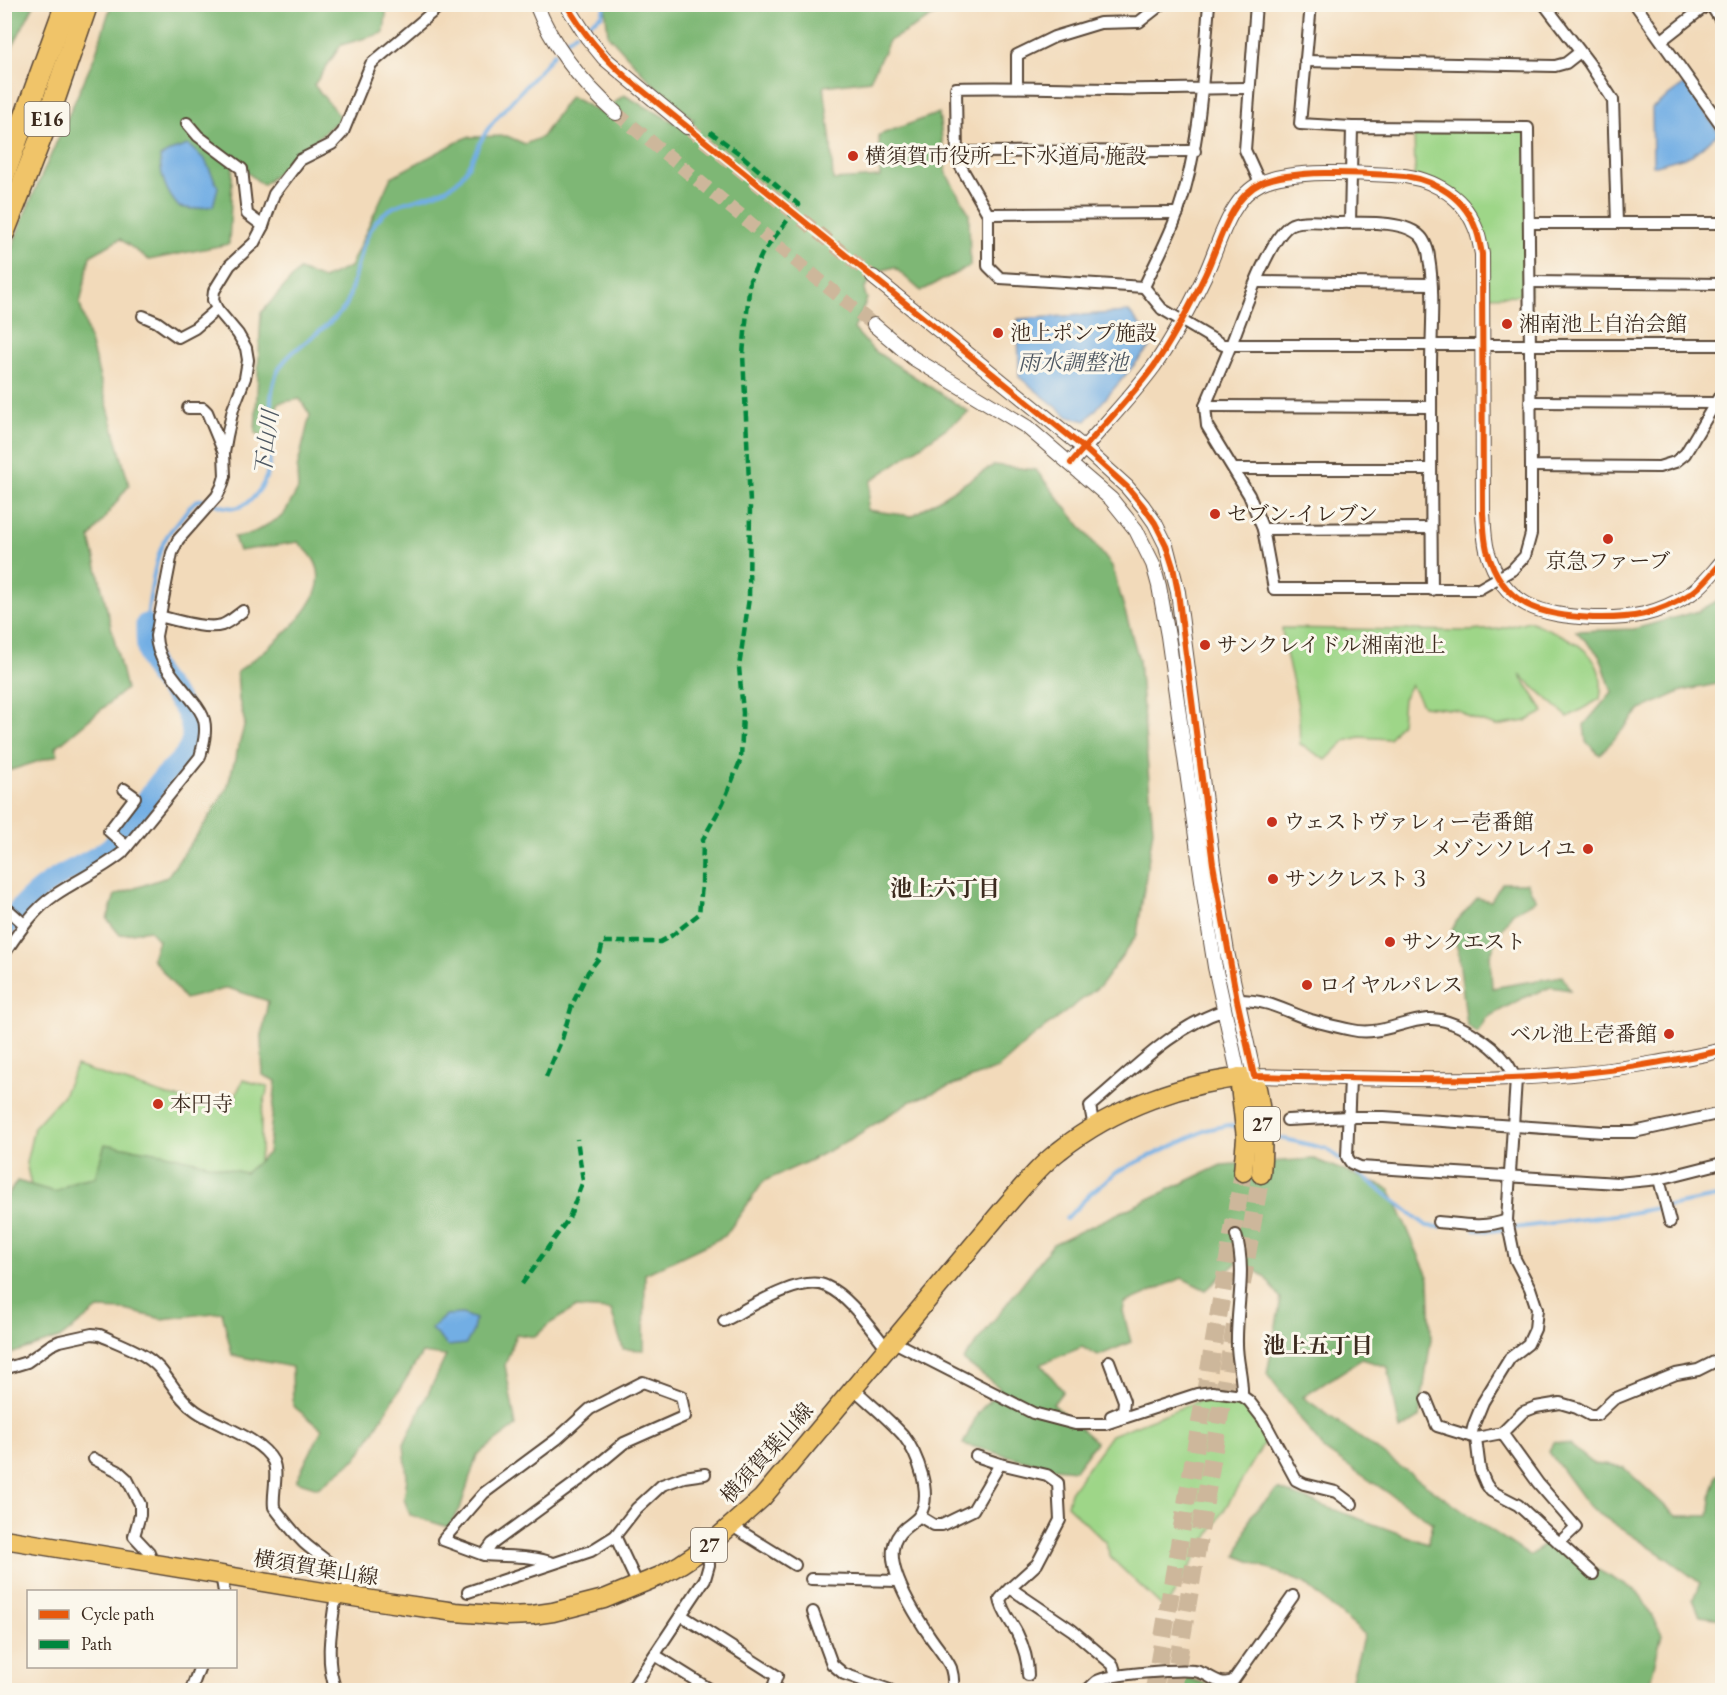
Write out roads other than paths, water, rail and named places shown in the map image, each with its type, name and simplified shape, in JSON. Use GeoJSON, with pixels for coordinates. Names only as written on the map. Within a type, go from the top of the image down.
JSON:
{"type":"FeatureCollection","features":[{"type":"Feature","properties":{"kind":"highway","name":"E16"},"geometry":{"type":"LineString","coordinates":[[4,175],[66,4]]}},
{"type":"Feature","properties":{"kind":"highway","name":"E16"},"geometry":{"type":"LineString","coordinates":[[4,232],[87,4]]}},
{"type":"Feature","properties":{"kind":"main road","name":"横須賀葉山線"},"geometry":{"type":"LineString","coordinates":[[4,1539],[152,1563],[222,1583],[344,1596],[455,1612],[507,1616],[553,1612],[604,1599],[660,1576],[708,1546],[762,1498],[1043,1164],[1059,1150],[1116,1116],[1168,1093],[1188,1086],[1247,1076]]}},
{"type":"Feature","properties":{"kind":"main road","name":"27"},"geometry":{"type":"LineString","coordinates":[[1247,1076],[1246,1138],[1252,1173]]}},
{"type":"Feature","properties":{"kind":"street"},"geometry":{"type":"LineString","coordinates":[[4,954],[23,922],[53,896],[107,865],[200,757],[204,720],[200,710],[161,660],[156,647],[159,616],[171,553],[178,540],[217,496],[225,476],[224,453],[233,409],[245,378],[248,360],[246,348],[238,334],[217,309],[213,300],[214,291],[221,276],[230,265],[252,246],[263,226],[274,194],[300,160],[332,144],[343,132],[371,64],[442,4]]}},
{"type":"Feature","properties":{"kind":"street"},"geometry":{"type":"LineString","coordinates":[[536,4],[550,36],[576,74],[616,113]]}},
{"type":"Feature","properties":{"kind":"street"},"geometry":{"type":"LineString","coordinates":[[567,4],[587,37],[604,58],[687,127]]}},
{"type":"Feature","properties":{"kind":"street"},"geometry":{"type":"LineString","coordinates":[[1017,86],[1017,55],[1054,37],[1101,22],[1139,22],[1162,4]]}},
{"type":"Feature","properties":{"kind":"street"},"geometry":{"type":"LineString","coordinates":[[1144,287],[1178,213],[1195,151],[1209,4]]}},
{"type":"Feature","properties":{"kind":"street"},"geometry":{"type":"LineString","coordinates":[[1256,4],[1245,150],[1260,183]]}},
{"type":"Feature","properties":{"kind":"street"},"geometry":{"type":"LineString","coordinates":[[1311,4],[1300,124],[1352,127],[1528,128],[1531,534],[1525,556],[1512,570],[1479,589],[1432,590],[1274,589],[1263,529],[1235,469],[1207,426],[1205,406],[1257,282],[1280,234],[1292,224],[1309,222],[1387,223],[1405,228],[1421,237],[1429,255],[1431,284],[1432,590]]}},
{"type":"Feature","properties":{"kind":"street"},"geometry":{"type":"LineString","coordinates":[[1544,4],[1613,100],[1617,223]]}},
{"type":"Feature","properties":{"kind":"street"},"geometry":{"type":"LineString","coordinates":[[1635,4],[1722,126]]}},
{"type":"Feature","properties":{"kind":"street"},"geometry":{"type":"LineString","coordinates":[[1662,40],[1709,4],[1722,22]]}},
{"type":"Feature","properties":{"kind":"street"},"geometry":{"type":"LineString","coordinates":[[1305,61],[1555,66],[1566,63],[1580,52]]}},
{"type":"Feature","properties":{"kind":"street"},"geometry":{"type":"LineString","coordinates":[[1249,88],[1152,89],[1017,86],[956,88],[957,160],[988,214],[988,267],[1000,278],[1144,287],[1162,309],[1223,345],[1722,345]]}},
{"type":"Feature","properties":{"kind":"street"},"geometry":{"type":"LineString","coordinates":[[187,123],[198,136],[242,169],[247,214],[263,226]]}},
{"type":"Feature","properties":{"kind":"street"},"geometry":{"type":"LineString","coordinates":[[1350,223],[1352,127]]}},
{"type":"Feature","properties":{"kind":"street"},"geometry":{"type":"LineString","coordinates":[[957,152],[1195,151]]}},
{"type":"Feature","properties":{"kind":"street"},"geometry":{"type":"LineString","coordinates":[[1071,463],[1113,416],[1173,337],[1206,274],[1227,223],[1243,196],[1260,183],[1277,177],[1350,173],[1406,175],[1426,179],[1446,191],[1462,205],[1475,227],[1482,254],[1486,548],[1495,570],[1509,591],[1529,607],[1559,616],[1623,619],[1648,615],[1672,605],[1692,593],[1722,562]]}},
{"type":"Feature","properties":{"kind":"street"},"geometry":{"type":"LineString","coordinates":[[988,214],[1178,213]]}},
{"type":"Feature","properties":{"kind":"street"},"geometry":{"type":"LineString","coordinates":[[1530,223],[1722,223]]}},
{"type":"Feature","properties":{"kind":"street"},"geometry":{"type":"LineString","coordinates":[[873,277],[1084,448],[1127,487],[1143,506],[1166,545],[1178,592],[1213,864],[1237,1000],[1247,1076]]}},
{"type":"Feature","properties":{"kind":"street"},"geometry":{"type":"LineString","coordinates":[[1257,282],[1431,284]]}},
{"type":"Feature","properties":{"kind":"street"},"geometry":{"type":"LineString","coordinates":[[1530,282],[1722,284]]}},
{"type":"Feature","properties":{"kind":"street"},"geometry":{"type":"LineString","coordinates":[[143,316],[157,322],[178,337],[195,328],[217,309]]}},
{"type":"Feature","properties":{"kind":"street"},"geometry":{"type":"LineString","coordinates":[[874,325],[913,358],[1027,427],[1111,499],[1144,544],[1156,575],[1168,636],[1208,923],[1225,1010],[1247,1076]]}},
{"type":"Feature","properties":{"kind":"street"},"geometry":{"type":"LineString","coordinates":[[1531,466],[1659,467],[1675,462],[1685,454],[1722,392]]}},
{"type":"Feature","properties":{"kind":"street"},"geometry":{"type":"LineString","coordinates":[[1530,402],[1716,403]]}},
{"type":"Feature","properties":{"kind":"street"},"geometry":{"type":"LineString","coordinates":[[1205,406],[1431,407]]}},
{"type":"Feature","properties":{"kind":"street"},"geometry":{"type":"LineString","coordinates":[[188,408],[203,408],[207,412],[224,453]]}},
{"type":"Feature","properties":{"kind":"street"},"geometry":{"type":"LineString","coordinates":[[1235,469],[1431,469]]}},
{"type":"Feature","properties":{"kind":"street"},"geometry":{"type":"LineString","coordinates":[[1263,529],[1431,528]]}},
{"type":"Feature","properties":{"kind":"street"},"geometry":{"type":"LineString","coordinates":[[159,616],[188,623],[220,626],[243,611]]}},
{"type":"Feature","properties":{"kind":"street"},"geometry":{"type":"LineString","coordinates":[[124,789],[135,797],[109,831],[126,845]]}},
{"type":"Feature","properties":{"kind":"street"},"geometry":{"type":"LineString","coordinates":[[7,908],[23,922]]}},
{"type":"Feature","properties":{"kind":"street"},"geometry":{"type":"LineString","coordinates":[[1237,1000],[1258,1000],[1311,1020],[1354,1030],[1381,1031],[1428,1019],[1439,1020],[1462,1028],[1480,1039],[1506,1062],[1516,1079],[1507,1220],[1515,1259],[1530,1288],[1537,1309],[1535,1329],[1528,1344],[1510,1358],[1484,1401],[1473,1424],[1474,1437],[1480,1470],[1491,1491],[1518,1505],[1593,1574]]}},
{"type":"Feature","properties":{"kind":"street"},"geometry":{"type":"LineString","coordinates":[[1094,1128],[1090,1106],[1172,1037],[1212,1014],[1225,1010]]}},
{"type":"Feature","properties":{"kind":"street"},"geometry":{"type":"LineString","coordinates":[[1247,1076],[1516,1079],[1628,1068],[1722,1050]]}},
{"type":"Feature","properties":{"kind":"street"},"geometry":{"type":"LineString","coordinates":[[1350,1078],[1347,1157],[1355,1166],[1618,1184],[1659,1179],[1722,1163]]}},
{"type":"Feature","properties":{"kind":"street"},"geometry":{"type":"LineString","coordinates":[[1287,1120],[1348,1117],[1634,1132],[1722,1113]]}},
{"type":"Feature","properties":{"kind":"street"},"geometry":{"type":"LineString","coordinates":[[1659,1179],[1670,1222]]}},
{"type":"Feature","properties":{"kind":"street"},"geometry":{"type":"LineString","coordinates":[[1438,1222],[1478,1226],[1507,1220]]}},
{"type":"Feature","properties":{"kind":"street"},"geometry":{"type":"LineString","coordinates":[[1236,1235],[1241,1250],[1236,1346],[1243,1379],[1242,1396]]}},
{"type":"Feature","properties":{"kind":"street"},"geometry":{"type":"LineString","coordinates":[[724,1321],[793,1287],[812,1283],[825,1285],[844,1299],[890,1345],[1033,1413],[1074,1424],[1105,1424],[1197,1394],[1212,1392],[1242,1396],[1263,1419],[1296,1480],[1336,1491],[1352,1504]]}},
{"type":"Feature","properties":{"kind":"street"},"geometry":{"type":"LineString","coordinates":[[4,1370],[27,1362],[60,1341],[92,1334],[100,1335],[148,1359],[159,1368],[186,1403],[197,1412],[246,1437],[272,1460],[274,1507],[301,1540],[334,1566],[350,1586],[344,1596],[330,1653],[331,1672],[336,1690]]}},
{"type":"Feature","properties":{"kind":"street"},"geometry":{"type":"LineString","coordinates":[[1425,1399],[1437,1426],[1474,1437],[1502,1433],[1523,1412],[1536,1407],[1560,1403],[1590,1415],[1597,1415],[1614,1399],[1676,1374],[1698,1370],[1722,1358]]}},
{"type":"Feature","properties":{"kind":"street"},"geometry":{"type":"LineString","coordinates":[[1105,1424],[1105,1419],[1123,1411],[1124,1401],[1108,1361]]}},
{"type":"Feature","properties":{"kind":"street"},"geometry":{"type":"LineString","coordinates":[[484,1555],[492,1544],[582,1478],[624,1443],[685,1416],[681,1396],[643,1382],[606,1399],[590,1409],[557,1439],[484,1493],[443,1540],[484,1555],[542,1559],[553,1563]]}},
{"type":"Feature","properties":{"kind":"street"},"geometry":{"type":"LineString","coordinates":[[853,1388],[904,1436],[913,1452],[924,1483],[926,1494],[919,1516],[901,1531],[895,1540],[892,1560],[898,1581],[923,1627],[951,1669],[954,1685],[952,1690]]}},
{"type":"Feature","properties":{"kind":"street"},"geometry":{"type":"LineString","coordinates":[[1502,1433],[1538,1483],[1576,1527],[1559,1543]]}},
{"type":"Feature","properties":{"kind":"street"},"geometry":{"type":"LineString","coordinates":[[976,1456],[1047,1475],[1058,1483],[1060,1521],[1037,1564],[1000,1599],[1001,1607],[1017,1634],[1028,1660],[1028,1675]]}},
{"type":"Feature","properties":{"kind":"street"},"geometry":{"type":"LineString","coordinates":[[94,1460],[118,1471],[127,1479],[140,1504],[140,1515],[134,1536],[150,1552],[152,1563]]}},
{"type":"Feature","properties":{"kind":"street"},"geometry":{"type":"LineString","coordinates":[[919,1516],[934,1525],[942,1525],[973,1510],[1000,1464]]}},
{"type":"Feature","properties":{"kind":"street"},"geometry":{"type":"LineString","coordinates":[[468,1592],[591,1551],[615,1536],[636,1509],[662,1485],[684,1477],[705,1474]]}},
{"type":"Feature","properties":{"kind":"street"},"geometry":{"type":"LineString","coordinates":[[732,1526],[795,1565]]}},
{"type":"Feature","properties":{"kind":"street"},"geometry":{"type":"LineString","coordinates":[[615,1536],[638,1585]]}},
{"type":"Feature","properties":{"kind":"street"},"geometry":{"type":"LineString","coordinates":[[631,1690],[705,1579],[709,1565],[708,1546]]}},
{"type":"Feature","properties":{"kind":"street"},"geometry":{"type":"LineString","coordinates":[[811,1579],[898,1581]]}},
{"type":"Feature","properties":{"kind":"street"},"geometry":{"type":"LineString","coordinates":[[1010,1588],[1072,1630],[1113,1665],[1116,1675]]}},
{"type":"Feature","properties":{"kind":"street"},"geometry":{"type":"LineString","coordinates":[[1087,1690],[1097,1681],[1116,1675],[1196,1671],[1216,1682],[1233,1681],[1293,1596]]}},
{"type":"Feature","properties":{"kind":"street"},"geometry":{"type":"LineString","coordinates":[[813,1612],[832,1664],[844,1674],[890,1690]]}},
{"type":"Feature","properties":{"kind":"street"},"geometry":{"type":"LineString","coordinates":[[681,1615],[777,1676],[772,1690]]}},
{"type":"Feature","properties":{"kind":"street"},"geometry":{"type":"LineString","coordinates":[[655,1656],[711,1690]]}},
{"type":"Feature","properties":{"kind":"street"},"geometry":{"type":"LineString","coordinates":[[190,1690],[199,1668]]}},
{"type":"Feature","properties":{"kind":"water"},"geometry":{"type":"Polygon","coordinates":[[[1685,84],[1719,133],[1692,155],[1653,166],[1652,108],[1685,84]]]}},
{"type":"Feature","properties":{"kind":"water"},"geometry":{"type":"Polygon","coordinates":[[[188,145],[205,160],[218,187],[213,206],[193,209],[179,207],[165,184],[160,157],[188,145]]]}},
{"type":"Feature","properties":{"kind":"water","name":"雨水調整池"},"geometry":{"type":"Polygon","coordinates":[[[1129,312],[1154,342],[1086,421],[1069,417],[1019,377],[1018,319],[1129,312]]]}},
{"type":"Feature","properties":{"kind":"water"},"geometry":{"type":"Polygon","coordinates":[[[462,1314],[475,1319],[473,1331],[466,1344],[448,1346],[431,1329],[446,1315],[462,1314]]]}},
{"type":"Feature","properties":{"kind":"waterway","name":"下山川"},"geometry":{"type":"LineString","coordinates":[[585,26],[602,15],[605,4]]}},
{"type":"Feature","properties":{"kind":"waterway","name":"下山川"},"geometry":{"type":"LineString","coordinates":[[560,45],[576,33]]}},
{"type":"Feature","properties":{"kind":"waterway","name":"下山川"},"geometry":{"type":"LineString","coordinates":[[146,624],[153,578],[163,544],[190,506],[202,500],[224,507],[241,506],[260,489],[270,462],[271,398],[279,369],[292,353],[345,307],[363,247],[373,226],[390,209],[434,194],[455,183],[465,172],[488,129],[554,53]]}},
{"type":"Feature","properties":{"kind":"waterway","name":"下山川"},"geometry":{"type":"LineString","coordinates":[[4,930],[20,908],[40,889],[100,855],[114,844],[160,781],[189,748],[192,734],[190,722],[180,703],[154,670],[147,647],[146,624]]}},
{"type":"Feature","properties":{"kind":"waterway"},"geometry":{"type":"LineString","coordinates":[[1066,1219],[1091,1193],[1118,1171],[1206,1130],[1229,1125],[1241,1128]]}},
{"type":"Feature","properties":{"kind":"waterway"},"geometry":{"type":"LineString","coordinates":[[1268,1135],[1327,1149],[1427,1226],[1440,1227]]}},
{"type":"Feature","properties":{"kind":"waterway"},"geometry":{"type":"LineString","coordinates":[[1474,1230],[1490,1231],[1630,1213],[1722,1196]]}},
{"type":"Feature","properties":{"kind":"tunnel"},"geometry":{"type":"LineString","coordinates":[[616,113],[874,325]]}},
{"type":"Feature","properties":{"kind":"tunnel"},"geometry":{"type":"LineString","coordinates":[[687,127],[873,277]]}},
{"type":"Feature","properties":{"kind":"tunnel"},"geometry":{"type":"LineString","coordinates":[[1154,1690],[1243,1172]]}},
{"type":"Feature","properties":{"kind":"tunnel"},"geometry":{"type":"LineString","coordinates":[[1242,1284],[1261,1174]]}},
{"type":"Feature","properties":{"kind":"tunnel"},"geometry":{"type":"LineString","coordinates":[[1173,1690],[1236,1320]]}},
{"type":"Feature","properties":{"kind":"place","name":"横須賀市役所 上下水道局 施設"},"geometry":{"type":"Point","coordinates":[853,156]}},
{"type":"Feature","properties":{"kind":"place","name":"湘南池上自治会館"},"geometry":{"type":"Point","coordinates":[1507,324]}},
{"type":"Feature","properties":{"kind":"place","name":"池上ポンプ施設"},"geometry":{"type":"Point","coordinates":[998,333]}},
{"type":"Feature","properties":{"kind":"place","name":"セブン-イレブン"},"geometry":{"type":"Point","coordinates":[1215,514]}},
{"type":"Feature","properties":{"kind":"place","name":"京急ファーブ"},"geometry":{"type":"Point","coordinates":[1608,539]}},
{"type":"Feature","properties":{"kind":"place","name":"サンクレイドル湘南池上"},"geometry":{"type":"Point","coordinates":[1205,645]}},
{"type":"Feature","properties":{"kind":"place","name":"ウェストヴァレィー壱番館"},"geometry":{"type":"Point","coordinates":[1272,822]}},
{"type":"Feature","properties":{"kind":"place","name":"メゾンソレイユ"},"geometry":{"type":"Point","coordinates":[1588,849]}},
{"type":"Feature","properties":{"kind":"place","name":"サンクレスト３"},"geometry":{"type":"Point","coordinates":[1273,879]}},
{"type":"Feature","properties":{"kind":"place","name":"サンクエスト"},"geometry":{"type":"Point","coordinates":[1390,942]}},
{"type":"Feature","properties":{"kind":"place","name":"ロイヤルパレス"},"geometry":{"type":"Point","coordinates":[1307,985]}},
{"type":"Feature","properties":{"kind":"place","name":"ベル池上壱番館"},"geometry":{"type":"Point","coordinates":[1669,1034]}},
{"type":"Feature","properties":{"kind":"place","name":"本円寺"},"geometry":{"type":"Point","coordinates":[158,1104]}},
{"type":"Feature","properties":{"kind":"district","name":"池上六丁目"},"geometry":{"type":"Point","coordinates":[945,888]}},
{"type":"Feature","properties":{"kind":"district","name":"池上五丁目"},"geometry":{"type":"Point","coordinates":[1318,1345]}}]}
